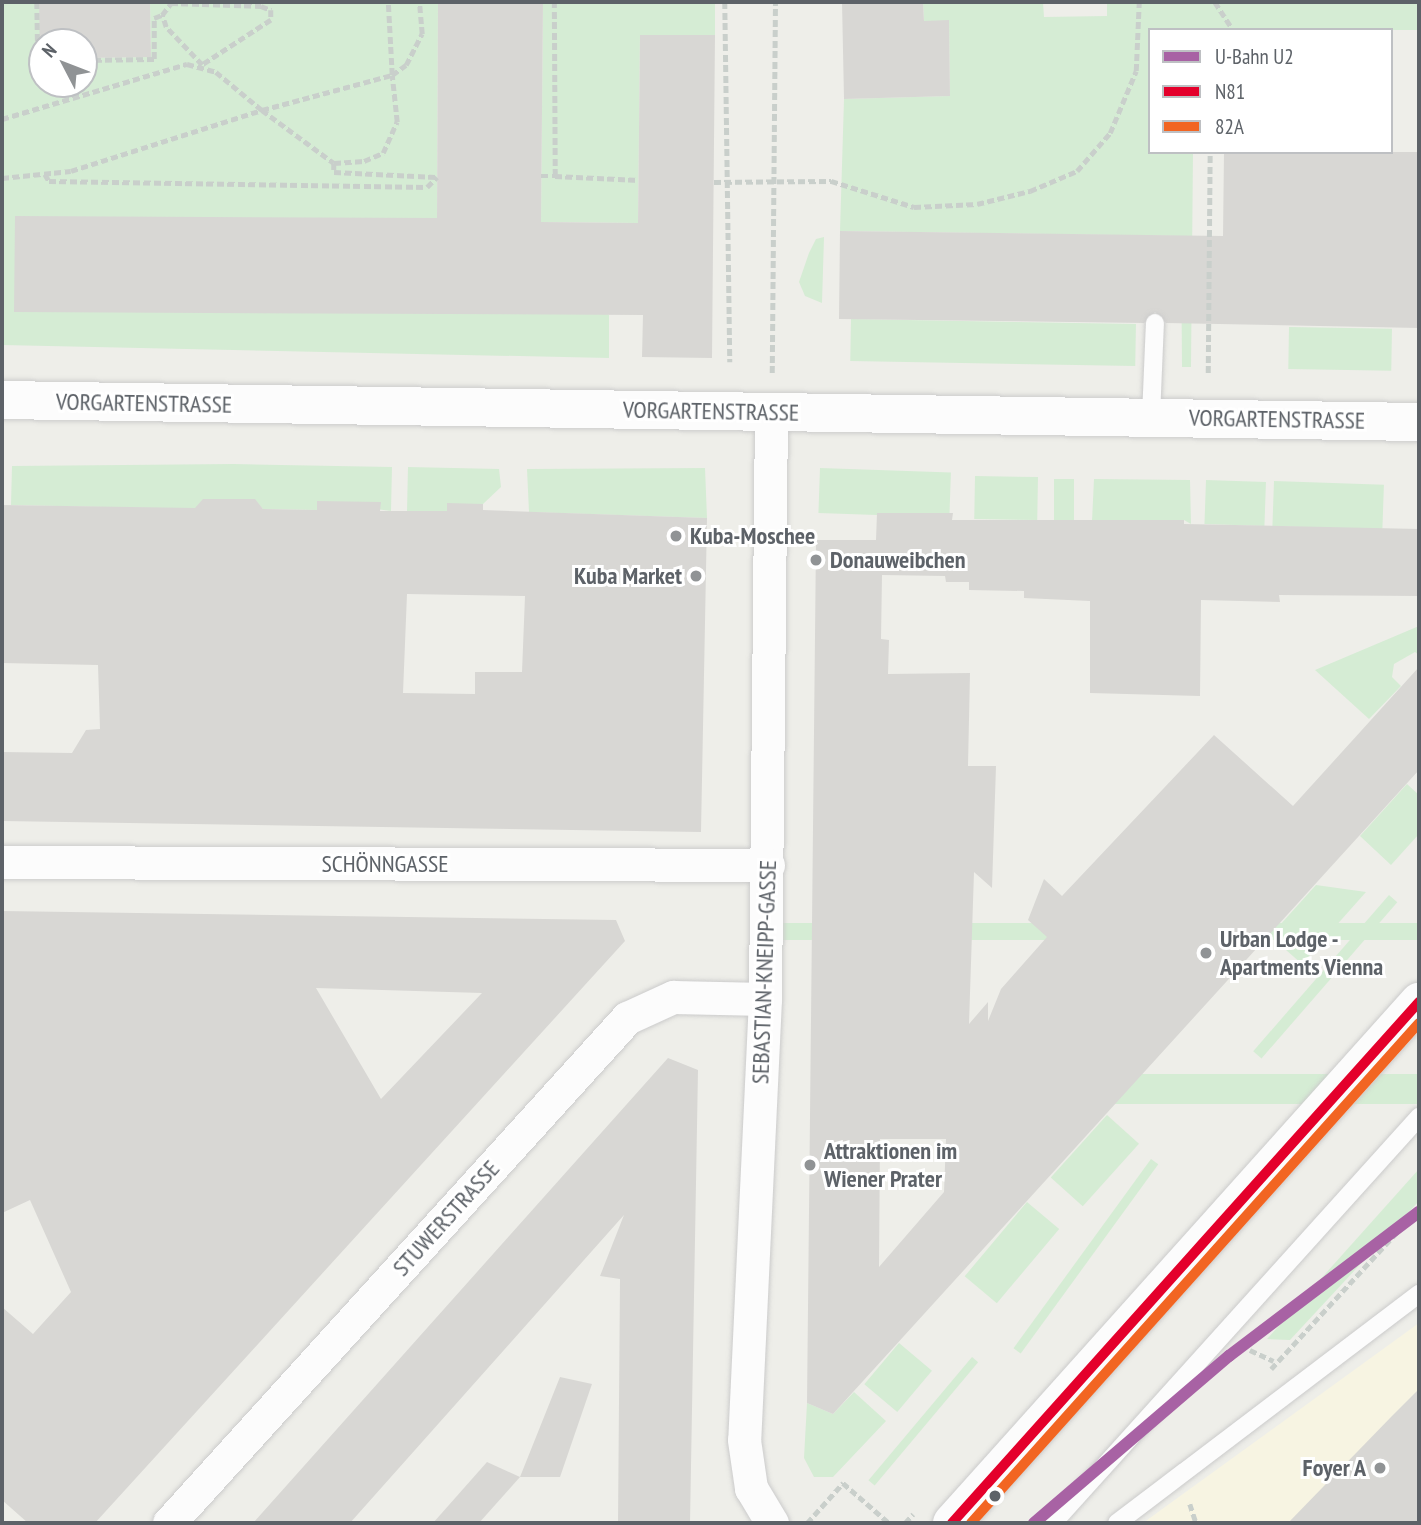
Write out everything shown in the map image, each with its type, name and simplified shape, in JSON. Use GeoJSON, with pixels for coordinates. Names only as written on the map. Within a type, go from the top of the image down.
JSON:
{"type":"FeatureCollection","features":[{"type":"Feature","properties":{"kind":"street","name":"VORGARTENSTRASSE"},"geometry":{"type":"LineString","coordinates":[[2,400],[1419,422]]}},
{"type":"Feature","properties":{"kind":"street","name":"SEBASTIAN-KNEIPP-GASSE"},"geometry":{"type":"LineString","coordinates":[[771,412],[765,999],[744,1440],[751,1488],[772,1523]]}},
{"type":"Feature","properties":{"kind":"street","name":"SCHÖNNGASSE"},"geometry":{"type":"LineString","coordinates":[[2,862],[768,865]]}},
{"type":"Feature","properties":{"kind":"street","name":"STUWERSTRASSE"},"geometry":{"type":"LineString","coordinates":[[169,1523],[627,1018],[673,997],[765,999]]}},
{"type":"Feature","properties":{"kind":"street"},"geometry":{"type":"LineString","coordinates":[[952,1523],[1419,1002]]}},
{"type":"Feature","properties":{"kind":"lane"},"geometry":{"type":"LineString","coordinates":[[1151,417],[1155,323]]}},
{"type":"Feature","properties":{"kind":"lane"},"geometry":{"type":"LineString","coordinates":[[1053,1523],[1419,1117]]}},
{"type":"Feature","properties":{"kind":"lane"},"geometry":{"type":"LineString","coordinates":[[1117,1523],[1419,1294]]}},
{"type":"Feature","properties":{"kind":"path"},"geometry":{"type":"LineString","coordinates":[[37,2],[37,28]]}},
{"type":"Feature","properties":{"kind":"path"},"geometry":{"type":"LineString","coordinates":[[162,15],[166,27],[202,65],[334,163],[364,161],[383,153],[392,142],[397,122],[391,75],[388,2]]}},
{"type":"Feature","properties":{"kind":"path"},"geometry":{"type":"LineString","coordinates":[[2,178],[71,171],[262,110],[391,75],[407,65],[417,50],[422,34],[419,2]]}},
{"type":"Feature","properties":{"kind":"path"},"geometry":{"type":"LineString","coordinates":[[554,2],[555,176]]}},
{"type":"Feature","properties":{"kind":"path"},"geometry":{"type":"LineString","coordinates":[[725,2],[730,362]]}},
{"type":"Feature","properties":{"kind":"path"},"geometry":{"type":"LineString","coordinates":[[771,412],[775,2]]}},
{"type":"Feature","properties":{"kind":"path"},"geometry":{"type":"LineString","coordinates":[[713,182],[831,181],[914,207],[977,204],[1030,191],[1077,171],[1110,133],[1136,71],[1139,2]]}},
{"type":"Feature","properties":{"kind":"path"},"geometry":{"type":"LineString","coordinates":[[1215,2],[1231,28]]}},
{"type":"Feature","properties":{"kind":"path"},"geometry":{"type":"LineString","coordinates":[[2,119],[187,64],[202,65],[265,27],[271,10],[261,6],[171,3],[162,15],[154,18],[154,59],[98,60]]}},
{"type":"Feature","properties":{"kind":"path"},"geometry":{"type":"LineString","coordinates":[[1208,373],[1210,154]]}},
{"type":"Feature","properties":{"kind":"path"},"geometry":{"type":"LineString","coordinates":[[334,163],[334,184]]}},
{"type":"Feature","properties":{"kind":"path"},"geometry":{"type":"LineString","coordinates":[[45,174],[49,181],[427,187],[437,177],[334,172]]}},
{"type":"Feature","properties":{"kind":"path"},"geometry":{"type":"LineString","coordinates":[[541,176],[639,180]]}},
{"type":"Feature","properties":{"kind":"path"},"geometry":{"type":"LineString","coordinates":[[1275,1361],[1419,1208]]}},
{"type":"Feature","properties":{"kind":"path"},"geometry":{"type":"LineString","coordinates":[[807,1523],[843,1483],[889,1523]]}},
{"type":"Feature","properties":{"kind":"shaded area"},"geometry":{"type":"Polygon","coordinates":[[[1419,1323],[1419,1523],[1143,1523],[1419,1323]]]}},
{"type":"Feature","properties":{"kind":"green space"},"geometry":{"type":"Polygon","coordinates":[[[2,2],[39,2],[40,28],[28,28],[28,98],[98,98],[98,58],[151,57],[150,2],[438,2],[437,218],[609,315],[609,358],[2,345],[2,2]]]}},
{"type":"Feature","properties":{"kind":"green space"},"geometry":{"type":"Polygon","coordinates":[[[543,2],[715,2],[715,35],[640,35],[638,223],[541,222],[543,2]]]}},
{"type":"Feature","properties":{"kind":"green space"},"geometry":{"type":"Polygon","coordinates":[[[923,2],[1043,2],[1044,17],[1107,16],[1107,2],[1419,2],[1419,30],[1148,28],[1148,154],[1193,154],[1191,367],[1182,367],[1181,236],[840,231],[844,99],[950,96],[949,21],[924,21],[923,2]]]}},
{"type":"Feature","properties":{"kind":"green space"},"geometry":{"type":"Polygon","coordinates":[[[824,237],[822,303],[805,296],[799,282],[816,239],[824,237]]]}},
{"type":"Feature","properties":{"kind":"green space"},"geometry":{"type":"Polygon","coordinates":[[[851,319],[1136,324],[1135,366],[850,361],[851,319]]]}},
{"type":"Feature","properties":{"kind":"green space"},"geometry":{"type":"Polygon","coordinates":[[[1289,327],[1392,329],[1391,371],[1288,369],[1289,327]]]}},
{"type":"Feature","properties":{"kind":"green space"},"geometry":{"type":"Polygon","coordinates":[[[234,464],[392,467],[391,511],[317,501],[317,510],[263,509],[254,499],[204,499],[195,509],[11,505],[12,466],[234,464]]]}},
{"type":"Feature","properties":{"kind":"green space"},"geometry":{"type":"Polygon","coordinates":[[[408,467],[499,469],[501,487],[483,504],[447,504],[447,511],[407,511],[408,467]]]}},
{"type":"Feature","properties":{"kind":"green space"},"geometry":{"type":"Polygon","coordinates":[[[705,468],[707,518],[529,512],[527,469],[705,468]]]}},
{"type":"Feature","properties":{"kind":"green space"},"geometry":{"type":"Polygon","coordinates":[[[820,468],[951,473],[949,518],[818,513],[820,468]]]}},
{"type":"Feature","properties":{"kind":"green space"},"geometry":{"type":"Polygon","coordinates":[[[975,476],[1038,477],[1037,520],[974,519],[975,476]]]}},
{"type":"Feature","properties":{"kind":"green space"},"geometry":{"type":"Polygon","coordinates":[[[1054,479],[1074,479],[1074,520],[1054,520],[1054,479]]]}},
{"type":"Feature","properties":{"kind":"green space"},"geometry":{"type":"Polygon","coordinates":[[[1094,479],[1190,480],[1191,524],[1184,520],[1092,521],[1094,479]]]}},
{"type":"Feature","properties":{"kind":"green space"},"geometry":{"type":"Polygon","coordinates":[[[1206,480],[1266,482],[1264,526],[1204,524],[1206,480]]]}},
{"type":"Feature","properties":{"kind":"green space"},"geometry":{"type":"Polygon","coordinates":[[[1274,481],[1384,485],[1382,530],[1272,526],[1274,481]]]}},
{"type":"Feature","properties":{"kind":"green space"},"geometry":{"type":"Polygon","coordinates":[[[1419,626],[1419,655],[1415,652],[1394,664],[1392,677],[1401,686],[1369,719],[1315,670],[1419,626]]]}},
{"type":"Feature","properties":{"kind":"green space"},"geometry":{"type":"Polygon","coordinates":[[[1407,784],[1419,795],[1419,834],[1391,865],[1360,836],[1407,784]]]}},
{"type":"Feature","properties":{"kind":"green space"},"geometry":{"type":"Polygon","coordinates":[[[1316,885],[1366,892],[1302,964],[1270,936],[1316,885]]]}},
{"type":"Feature","properties":{"kind":"green space"},"geometry":{"type":"Polygon","coordinates":[[[1389,895],[1397,902],[1261,1058],[1253,1051],[1389,895]]]}},
{"type":"Feature","properties":{"kind":"green space"},"geometry":{"type":"Polygon","coordinates":[[[758,923],[1419,923],[1419,940],[758,940],[758,923]]]}},
{"type":"Feature","properties":{"kind":"green space"},"geometry":{"type":"Polygon","coordinates":[[[895,1074],[1419,1074],[1419,1104],[895,1104],[895,1074]]]}},
{"type":"Feature","properties":{"kind":"green space"},"geometry":{"type":"Polygon","coordinates":[[[1107,1115],[1139,1144],[1083,1206],[1051,1177],[1107,1115]]]}},
{"type":"Feature","properties":{"kind":"green space"},"geometry":{"type":"Polygon","coordinates":[[[1151,1159],[1158,1164],[1021,1354],[1013,1348],[1151,1159]]]}},
{"type":"Feature","properties":{"kind":"green space"},"geometry":{"type":"Polygon","coordinates":[[[1419,1169],[1419,1201],[1290,1340],[1267,1339],[1419,1169]]]}},
{"type":"Feature","properties":{"kind":"green space"},"geometry":{"type":"Polygon","coordinates":[[[1027,1202],[1059,1229],[997,1303],[965,1276],[1027,1202]]]}},
{"type":"Feature","properties":{"kind":"green space"},"geometry":{"type":"Polygon","coordinates":[[[899,1343],[932,1371],[897,1412],[864,1384],[899,1343]]]}},
{"type":"Feature","properties":{"kind":"green space"},"geometry":{"type":"Polygon","coordinates":[[[972,1357],[978,1362],[875,1485],[869,1480],[972,1357]]]}},
{"type":"Feature","properties":{"kind":"green space"},"geometry":{"type":"Polygon","coordinates":[[[854,1392],[886,1421],[833,1477],[814,1477],[804,1458],[807,1403],[833,1414],[854,1392]]]}},
{"type":"Feature","properties":{"kind":"building"},"geometry":{"type":"Polygon","coordinates":[[[39,2],[150,2],[151,57],[98,58],[98,28],[39,28],[39,2]]]}},
{"type":"Feature","properties":{"kind":"building"},"geometry":{"type":"Polygon","coordinates":[[[438,2],[543,2],[541,222],[638,223],[640,35],[715,35],[712,358],[642,357],[643,315],[14,312],[15,216],[437,218],[438,2]]]}},
{"type":"Feature","properties":{"kind":"building"},"geometry":{"type":"Polygon","coordinates":[[[842,2],[923,2],[924,21],[949,20],[950,96],[844,99],[842,2]]]}},
{"type":"Feature","properties":{"kind":"building"},"geometry":{"type":"Polygon","coordinates":[[[1419,152],[1419,328],[1166,323],[1155,312],[1144,323],[839,319],[840,231],[1223,236],[1224,154],[1419,152]]]}},
{"type":"Feature","properties":{"kind":"building"},"geometry":{"type":"Polygon","coordinates":[[[203,499],[255,499],[263,509],[317,510],[317,501],[381,502],[380,511],[447,511],[447,503],[483,504],[483,510],[707,518],[701,832],[2,821],[2,752],[72,753],[86,730],[100,729],[98,665],[2,663],[2,505],[195,508],[203,499]],[[407,594],[403,693],[475,694],[475,672],[522,672],[525,596],[407,594]]]}},
{"type":"Feature","properties":{"kind":"building"},"geometry":{"type":"Polygon","coordinates":[[[877,513],[953,513],[952,520],[1184,520],[1184,524],[1419,529],[1419,596],[1279,595],[1280,602],[1201,600],[1200,696],[1090,693],[1090,601],[1024,598],[1024,591],[969,590],[969,582],[946,582],[945,576],[882,575],[881,639],[889,640],[888,674],[970,673],[968,766],[996,766],[992,888],[974,872],[969,1024],[988,1002],[988,1021],[1001,989],[1047,937],[1028,920],[1044,879],[1062,896],[1214,735],[1293,806],[1419,667],[1419,770],[833,1414],[807,1403],[816,540],[876,540],[877,513]],[[880,1139],[879,1267],[944,1192],[946,1139],[880,1139]]]}},
{"type":"Feature","properties":{"kind":"building"},"geometry":{"type":"Polygon","coordinates":[[[2,911],[616,920],[625,941],[95,1523],[28,1523],[2,1500],[2,1307],[33,1334],[71,1292],[30,1200],[2,1213],[2,911]],[[316,988],[381,1099],[482,993],[316,988]]]}},
{"type":"Feature","properties":{"kind":"building"},"geometry":{"type":"Polygon","coordinates":[[[668,1058],[698,1070],[690,1523],[618,1523],[620,1279],[600,1276],[624,1215],[350,1523],[253,1523],[668,1058]]]}},
{"type":"Feature","properties":{"kind":"building"},"geometry":{"type":"Polygon","coordinates":[[[560,1377],[592,1384],[560,1477],[520,1477],[560,1377]]]}},
{"type":"Feature","properties":{"kind":"building","name":"Foyer A"},"geometry":{"type":"Polygon","coordinates":[[[1419,1389],[1419,1523],[1288,1523],[1392,1416],[1419,1389]]]}},
{"type":"Feature","properties":{"kind":"building"},"geometry":{"type":"Polygon","coordinates":[[[487,1462],[520,1477],[479,1523],[433,1523],[487,1462]]]}},
{"type":"Feature","properties":{"kind":"metro line","name":"U2"},"geometry":{"type":"LineString","coordinates":[[1034,1523],[1229,1356],[1419,1212]]}},
{"type":"Feature","properties":{"kind":"transit line","name":"N81"},"geometry":{"type":"LineString","coordinates":[[952,1523],[1419,1002]]}},
{"type":"Feature","properties":{"kind":"transit line","name":"82A"},"geometry":{"type":"LineString","coordinates":[[971,1523],[1419,1023]]}},
{"type":"Feature","properties":{"kind":"place","name":"Kuba-Moschee"},"geometry":{"type":"Point","coordinates":[676,536]}},
{"type":"Feature","properties":{"kind":"place","name":"Donauweibchen"},"geometry":{"type":"Point","coordinates":[816,560]}},
{"type":"Feature","properties":{"kind":"place","name":"Kuba Market"},"geometry":{"type":"Point","coordinates":[696,576]}},
{"type":"Feature","properties":{"kind":"place","name":"Urban Lodge - Apartments Vienna"},"geometry":{"type":"Point","coordinates":[1206,953]}},
{"type":"Feature","properties":{"kind":"place","name":"Attraktionen im Wiener Prater"},"geometry":{"type":"Point","coordinates":[810,1165]}},
{"type":"Feature","properties":{"kind":"place","name":"Foyer A"},"geometry":{"type":"Point","coordinates":[1380,1468]}}]}
